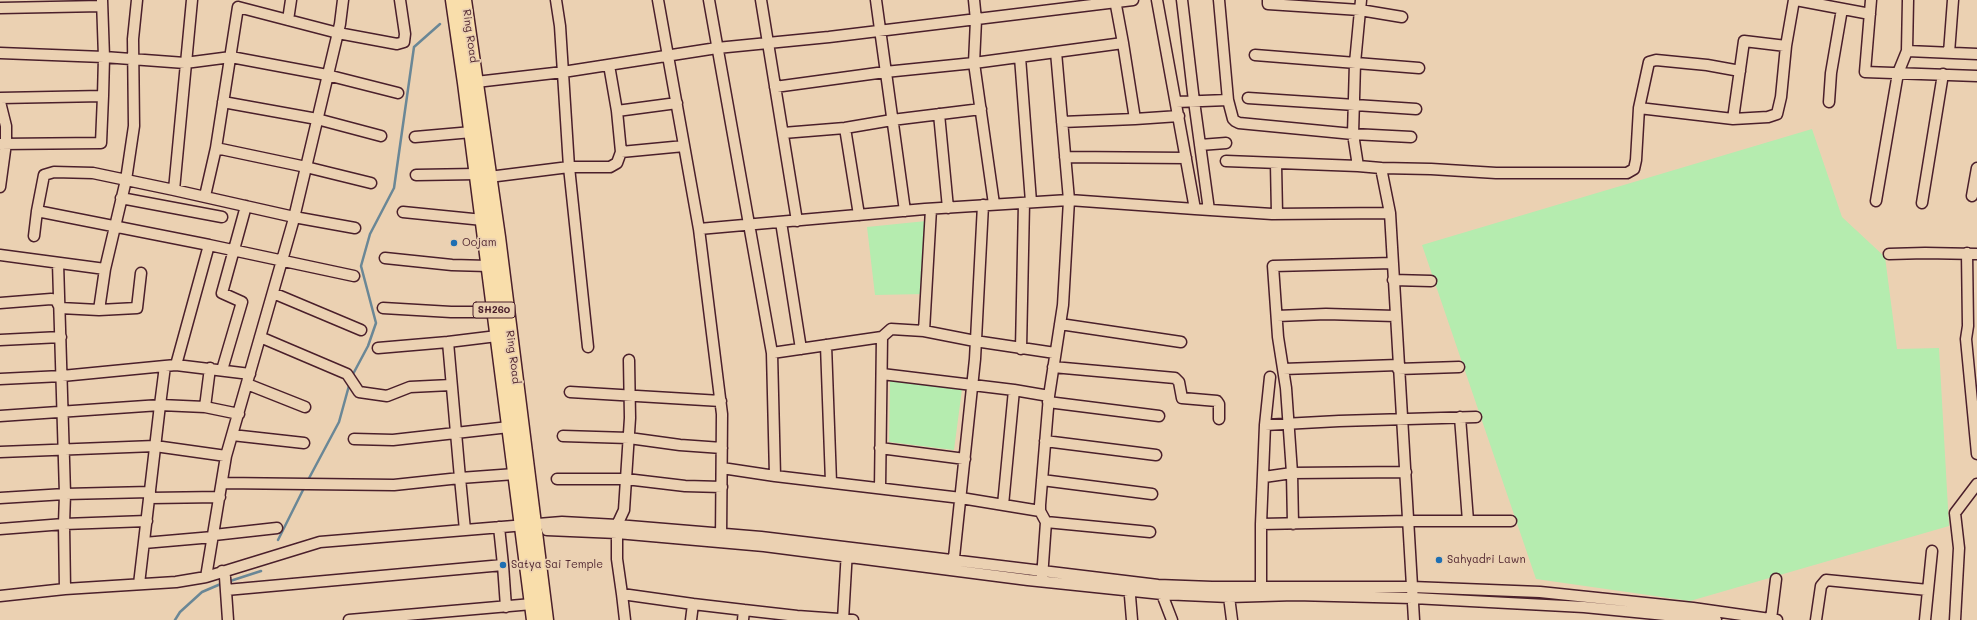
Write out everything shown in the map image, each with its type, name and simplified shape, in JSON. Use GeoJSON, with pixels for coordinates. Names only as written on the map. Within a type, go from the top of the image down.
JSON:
{"type":"FeatureCollection","features":[{"type":"Feature","properties":{"kind":"highway","name":"Ring Road"},"geometry":{"type":"LineString","coordinates":[[453,0],[473,98],[528,528],[534,620]]}},
{"type":"Feature","properties":{"kind":"highway","name":"Ring Road"},"geometry":{"type":"LineString","coordinates":[[464,0],[476,82],[473,98],[472,132],[483,176],[483,220],[515,474],[528,528],[546,620]]}},
{"type":"Feature","properties":{"kind":"street"},"geometry":{"type":"LineString","coordinates":[[99,310],[105,269],[126,180],[134,126],[134,58],[137,0]]}},
{"type":"Feature","properties":{"kind":"street"},"geometry":{"type":"LineString","coordinates":[[174,190],[192,0]]}},
{"type":"Feature","properties":{"kind":"street"},"geometry":{"type":"LineString","coordinates":[[288,20],[291,0]]}},
{"type":"Feature","properties":{"kind":"street"},"geometry":{"type":"LineString","coordinates":[[206,576],[226,456],[294,217],[338,33],[343,0]]}},
{"type":"Feature","properties":{"kind":"street"},"geometry":{"type":"LineString","coordinates":[[205,196],[216,148],[239,4],[288,20],[338,33],[397,44],[404,42],[405,34],[400,0]]}},
{"type":"Feature","properties":{"kind":"street"},"geometry":{"type":"LineString","coordinates":[[556,0],[560,26],[569,167],[588,347]]}},
{"type":"Feature","properties":{"kind":"street"},"geometry":{"type":"LineString","coordinates":[[658,0],[699,229],[721,401],[721,538]]}},
{"type":"Feature","properties":{"kind":"street"},"geometry":{"type":"LineString","coordinates":[[709,0],[772,353],[775,476]]}},
{"type":"Feature","properties":{"kind":"street"},"geometry":{"type":"LineString","coordinates":[[761,0],[797,221]]}},
{"type":"Feature","properties":{"kind":"street"},"geometry":{"type":"LineString","coordinates":[[876,0],[905,211]]}},
{"type":"Feature","properties":{"kind":"street"},"geometry":{"type":"LineString","coordinates":[[974,0],[976,20],[974,63],[994,204]]}},
{"type":"Feature","properties":{"kind":"street"},"geometry":{"type":"LineString","coordinates":[[476,82],[563,72],[668,57],[718,48],[768,44],[976,20],[1133,0]]}},
{"type":"Feature","properties":{"kind":"street"},"geometry":{"type":"LineString","coordinates":[[1157,0],[1195,209]]}},
{"type":"Feature","properties":{"kind":"street"},"geometry":{"type":"LineString","coordinates":[[1182,0],[1209,210]]}},
{"type":"Feature","properties":{"kind":"street"},"geometry":{"type":"LineString","coordinates":[[1219,0],[1228,100],[1233,119],[1240,123],[1353,134],[1411,137]]}},
{"type":"Feature","properties":{"kind":"street"},"geometry":{"type":"LineString","coordinates":[[1268,0],[1268,4],[1360,5],[1402,17]]}},
{"type":"Feature","properties":{"kind":"street"},"geometry":{"type":"LineString","coordinates":[[1639,108],[1733,119],[1768,117],[1777,114],[1781,97],[1786,46],[1795,0],[1870,14]]}},
{"type":"Feature","properties":{"kind":"street"},"geometry":{"type":"LineString","coordinates":[[1871,0],[1864,72],[1977,76]]}},
{"type":"Feature","properties":{"kind":"street"},"geometry":{"type":"LineString","coordinates":[[1876,201],[1898,73],[1906,51],[1908,0]]}},
{"type":"Feature","properties":{"kind":"street"},"geometry":{"type":"LineString","coordinates":[[1949,53],[1953,0]]}},
{"type":"Feature","properties":{"kind":"street"},"geometry":{"type":"LineString","coordinates":[[1116,1],[1135,119]]}},
{"type":"Feature","properties":{"kind":"street"},"geometry":{"type":"LineString","coordinates":[[0,8],[102,3],[104,57],[101,143],[3,144]]}},
{"type":"Feature","properties":{"kind":"street"},"geometry":{"type":"LineString","coordinates":[[1358,166],[1353,134],[1355,63],[1360,5]]}},
{"type":"Feature","properties":{"kind":"street"},"geometry":{"type":"LineString","coordinates":[[1829,102],[1831,73],[1842,9]]}},
{"type":"Feature","properties":{"kind":"street"},"geometry":{"type":"LineString","coordinates":[[1733,119],[1744,41],[1786,46]]}},
{"type":"Feature","properties":{"kind":"street"},"geometry":{"type":"LineString","coordinates":[[775,87],[1123,43]]}},
{"type":"Feature","properties":{"kind":"street"},"geometry":{"type":"LineString","coordinates":[[1906,51],[1977,54]]}},
{"type":"Feature","properties":{"kind":"street"},"geometry":{"type":"LineString","coordinates":[[1042,577],[1046,522],[1040,511],[1042,480],[1049,399],[1063,305],[1069,200],[1056,52]]}},
{"type":"Feature","properties":{"kind":"street"},"geometry":{"type":"LineString","coordinates":[[0,53],[134,58],[185,63],[231,57],[327,75],[398,93]]}},
{"type":"Feature","properties":{"kind":"street"},"geometry":{"type":"LineString","coordinates":[[1255,55],[1419,68]]}},
{"type":"Feature","properties":{"kind":"street"},"geometry":{"type":"LineString","coordinates":[[1020,57],[1027,203],[1021,349]]}},
{"type":"Feature","properties":{"kind":"street"},"geometry":{"type":"LineString","coordinates":[[1226,161],[1496,173],[1626,173],[1634,169],[1636,160],[1639,108],[1649,62],[1656,60],[1707,65],[1740,71]]}},
{"type":"Feature","properties":{"kind":"street"},"geometry":{"type":"LineString","coordinates":[[416,175],[483,176],[569,167],[610,167],[617,163],[621,152],[617,111],[609,65]]}},
{"type":"Feature","properties":{"kind":"street"},"geometry":{"type":"LineString","coordinates":[[1922,203],[1943,74]]}},
{"type":"Feature","properties":{"kind":"street"},"geometry":{"type":"LineString","coordinates":[[0,98],[103,96]]}},
{"type":"Feature","properties":{"kind":"street"},"geometry":{"type":"LineString","coordinates":[[1248,98],[1416,109]]}},
{"type":"Feature","properties":{"kind":"street"},"geometry":{"type":"LineString","coordinates":[[1176,102],[1228,100]]}},
{"type":"Feature","properties":{"kind":"street"},"geometry":{"type":"LineString","coordinates":[[0,102],[6,126],[3,144],[0,187]]}},
{"type":"Feature","properties":{"kind":"street"},"geometry":{"type":"LineString","coordinates":[[223,102],[317,119],[381,136]]}},
{"type":"Feature","properties":{"kind":"street"},"geometry":{"type":"LineString","coordinates":[[617,111],[676,103]]}},
{"type":"Feature","properties":{"kind":"street"},"geometry":{"type":"LineString","coordinates":[[783,133],[845,128],[892,120],[981,109]]}},
{"type":"Feature","properties":{"kind":"street"},"geometry":{"type":"LineString","coordinates":[[939,114],[948,208]]}},
{"type":"Feature","properties":{"kind":"street"},"geometry":{"type":"LineString","coordinates":[[1062,122],[1178,116]]}},
{"type":"Feature","properties":{"kind":"street"},"geometry":{"type":"LineString","coordinates":[[845,128],[859,215]]}},
{"type":"Feature","properties":{"kind":"street"},"geometry":{"type":"LineString","coordinates":[[415,137],[472,132]]}},
{"type":"Feature","properties":{"kind":"street"},"geometry":{"type":"LineString","coordinates":[[1200,145],[1226,143]]}},
{"type":"Feature","properties":{"kind":"street"},"geometry":{"type":"LineString","coordinates":[[621,152],[684,146]]}},
{"type":"Feature","properties":{"kind":"street"},"geometry":{"type":"LineString","coordinates":[[216,148],[306,167],[371,184]]}},
{"type":"Feature","properties":{"kind":"street"},"geometry":{"type":"LineString","coordinates":[[1065,157],[1186,158]]}},
{"type":"Feature","properties":{"kind":"street"},"geometry":{"type":"LineString","coordinates":[[1276,164],[1277,214]]}},
{"type":"Feature","properties":{"kind":"street"},"geometry":{"type":"LineString","coordinates":[[1381,168],[1390,213],[1414,620]]}},
{"type":"Feature","properties":{"kind":"street"},"geometry":{"type":"LineString","coordinates":[[1972,196],[1977,168]]}},
{"type":"Feature","properties":{"kind":"street"},"geometry":{"type":"LineString","coordinates":[[34,236],[44,175],[54,172],[93,172],[294,217],[355,228]]}},
{"type":"Feature","properties":{"kind":"street"},"geometry":{"type":"LineString","coordinates":[[122,198],[222,217]]}},
{"type":"Feature","properties":{"kind":"street"},"geometry":{"type":"LineString","coordinates":[[699,229],[930,209],[1069,200],[1277,214],[1390,213]]}},
{"type":"Feature","properties":{"kind":"street"},"geometry":{"type":"LineString","coordinates":[[222,370],[242,302],[222,293],[246,206]]}},
{"type":"Feature","properties":{"kind":"street"},"geometry":{"type":"LineString","coordinates":[[954,565],[976,341],[983,206]]}},
{"type":"Feature","properties":{"kind":"street"},"geometry":{"type":"LineString","coordinates":[[924,331],[930,209]]}},
{"type":"Feature","properties":{"kind":"street"},"geometry":{"type":"LineString","coordinates":[[37,211],[282,259],[354,276]]}},
{"type":"Feature","properties":{"kind":"street"},"geometry":{"type":"LineString","coordinates":[[403,212],[483,220]]}},
{"type":"Feature","properties":{"kind":"street"},"geometry":{"type":"LineString","coordinates":[[782,222],[801,349]]}},
{"type":"Feature","properties":{"kind":"street"},"geometry":{"type":"LineString","coordinates":[[176,365],[209,245]]}},
{"type":"Feature","properties":{"kind":"street"},"geometry":{"type":"LineString","coordinates":[[1889,254],[1972,254],[1966,339],[1977,454]]}},
{"type":"Feature","properties":{"kind":"street"},"geometry":{"type":"LineString","coordinates":[[0,255],[105,269]]}},
{"type":"Feature","properties":{"kind":"street"},"geometry":{"type":"LineString","coordinates":[[385,258],[452,265],[488,266]]}},
{"type":"Feature","properties":{"kind":"street"},"geometry":{"type":"LineString","coordinates":[[58,263],[65,494],[64,590]]}},
{"type":"Feature","properties":{"kind":"street"},"geometry":{"type":"LineString","coordinates":[[1293,524],[1292,473],[1273,266],[1392,263]]}},
{"type":"Feature","properties":{"kind":"street"},"geometry":{"type":"LineString","coordinates":[[60,308],[99,310],[137,308],[141,273]]}},
{"type":"Feature","properties":{"kind":"street"},"geometry":{"type":"LineString","coordinates":[[1394,280],[1431,281]]}},
{"type":"Feature","properties":{"kind":"street"},"geometry":{"type":"LineString","coordinates":[[272,293],[361,330]]}},
{"type":"Feature","properties":{"kind":"street"},"geometry":{"type":"LineString","coordinates":[[0,303],[51,299],[56,300],[60,308]]}},
{"type":"Feature","properties":{"kind":"street"},"geometry":{"type":"LineString","coordinates":[[383,308],[451,312],[494,312]]}},
{"type":"Feature","properties":{"kind":"street"},"geometry":{"type":"LineString","coordinates":[[1277,316],[1326,314],[1395,316]]}},
{"type":"Feature","properties":{"kind":"street"},"geometry":{"type":"LineString","coordinates":[[1060,324],[1181,342]]}},
{"type":"Feature","properties":{"kind":"street"},"geometry":{"type":"LineString","coordinates":[[772,353],[882,337],[891,329],[924,331],[1021,349],[1055,353]]}},
{"type":"Feature","properties":{"kind":"street"},"geometry":{"type":"LineString","coordinates":[[378,348],[497,336]]}},
{"type":"Feature","properties":{"kind":"street"},"geometry":{"type":"LineString","coordinates":[[0,340],[61,337]]}},
{"type":"Feature","properties":{"kind":"street"},"geometry":{"type":"LineString","coordinates":[[260,337],[347,374],[355,383],[359,392],[377,396],[387,396],[410,387],[451,385]]}},
{"type":"Feature","properties":{"kind":"street"},"geometry":{"type":"LineString","coordinates":[[880,488],[882,337]]}},
{"type":"Feature","properties":{"kind":"street"},"geometry":{"type":"LineString","coordinates":[[448,342],[455,433],[465,530]]}},
{"type":"Feature","properties":{"kind":"street"},"geometry":{"type":"LineString","coordinates":[[826,345],[831,482]]}},
{"type":"Feature","properties":{"kind":"street"},"geometry":{"type":"LineString","coordinates":[[625,620],[617,559],[617,529],[624,510],[629,438],[629,360]]}},
{"type":"Feature","properties":{"kind":"street"},"geometry":{"type":"LineString","coordinates":[[0,379],[62,376],[176,365],[210,368],[222,370],[248,379],[305,407]]}},
{"type":"Feature","properties":{"kind":"street"},"geometry":{"type":"LineString","coordinates":[[139,584],[165,366]]}},
{"type":"Feature","properties":{"kind":"street"},"geometry":{"type":"LineString","coordinates":[[1053,367],[1175,378],[1179,382],[1182,398],[1217,401],[1219,404],[1219,419]]}},
{"type":"Feature","properties":{"kind":"street"},"geometry":{"type":"LineString","coordinates":[[1283,369],[1459,367]]}},
{"type":"Feature","properties":{"kind":"street"},"geometry":{"type":"LineString","coordinates":[[205,407],[210,368]]}},
{"type":"Feature","properties":{"kind":"street"},"geometry":{"type":"LineString","coordinates":[[882,374],[1014,390],[1049,399],[1160,416]]}},
{"type":"Feature","properties":{"kind":"street"},"geometry":{"type":"LineString","coordinates":[[1261,586],[1261,524],[1265,425],[1270,378]]}},
{"type":"Feature","properties":{"kind":"street"},"geometry":{"type":"LineString","coordinates":[[1003,505],[1014,390]]}},
{"type":"Feature","properties":{"kind":"street"},"geometry":{"type":"LineString","coordinates":[[570,392],[721,401]]}},
{"type":"Feature","properties":{"kind":"street"},"geometry":{"type":"LineString","coordinates":[[0,416],[160,405],[205,407],[239,414]]}},
{"type":"Feature","properties":{"kind":"street"},"geometry":{"type":"LineString","coordinates":[[1460,417],[1468,521]]}},
{"type":"Feature","properties":{"kind":"street"},"geometry":{"type":"LineString","coordinates":[[1265,425],[1476,417]]}},
{"type":"Feature","properties":{"kind":"street"},"geometry":{"type":"LineString","coordinates":[[354,439],[393,440],[509,427]]}},
{"type":"Feature","properties":{"kind":"street"},"geometry":{"type":"LineString","coordinates":[[232,435],[304,443]]}},
{"type":"Feature","properties":{"kind":"street"},"geometry":{"type":"LineString","coordinates":[[563,436],[629,438],[680,445],[722,448]]}},
{"type":"Feature","properties":{"kind":"street"},"geometry":{"type":"LineString","coordinates":[[1045,441],[1156,455]]}},
{"type":"Feature","properties":{"kind":"street"},"geometry":{"type":"LineString","coordinates":[[0,452],[155,446],[226,456]]}},
{"type":"Feature","properties":{"kind":"street"},"geometry":{"type":"LineString","coordinates":[[880,448],[965,459]]}},
{"type":"Feature","properties":{"kind":"street"},"geometry":{"type":"LineString","coordinates":[[722,468],[775,476],[961,498],[1040,511]]}},
{"type":"Feature","properties":{"kind":"street"},"geometry":{"type":"LineString","coordinates":[[1264,476],[1292,473],[1406,472]]}},
{"type":"Feature","properties":{"kind":"street"},"geometry":{"type":"LineString","coordinates":[[222,483],[394,485],[515,474]]}},
{"type":"Feature","properties":{"kind":"street"},"geometry":{"type":"LineString","coordinates":[[557,479],[626,479],[685,486],[722,487]]}},
{"type":"Feature","properties":{"kind":"street"},"geometry":{"type":"LineString","coordinates":[[1042,480],[1152,494]]}},
{"type":"Feature","properties":{"kind":"street"},"geometry":{"type":"LineString","coordinates":[[1955,620],[1959,548],[1954,513],[1977,484]]}},
{"type":"Feature","properties":{"kind":"street"},"geometry":{"type":"LineString","coordinates":[[0,498],[65,494],[220,497]]}},
{"type":"Feature","properties":{"kind":"street"},"geometry":{"type":"LineString","coordinates":[[0,528],[147,521]]}},
{"type":"Feature","properties":{"kind":"street"},"geometry":{"type":"LineString","coordinates":[[1261,524],[1409,521],[1511,521]]}},
{"type":"Feature","properties":{"kind":"street"},"geometry":{"type":"LineString","coordinates":[[1046,522],[1150,532]]}},
{"type":"Feature","properties":{"kind":"street"},"geometry":{"type":"LineString","coordinates":[[0,596],[176,582],[223,574],[321,548],[552,526],[617,529],[721,538],[847,552],[1042,577],[1229,597],[1295,595],[1413,598],[1774,619],[1776,579]]}},
{"type":"Feature","properties":{"kind":"street"},"geometry":{"type":"LineString","coordinates":[[144,543],[277,528]]}},
{"type":"Feature","properties":{"kind":"street"},"geometry":{"type":"LineString","coordinates":[[0,603],[177,589],[207,583],[223,574],[320,542],[465,530],[500,530]]}},
{"type":"Feature","properties":{"kind":"street"},"geometry":{"type":"LineString","coordinates":[[500,530],[506,607]]}},
{"type":"Feature","properties":{"kind":"street"},"geometry":{"type":"LineString","coordinates":[[1926,620],[1932,551]]}},
{"type":"Feature","properties":{"kind":"street"},"geometry":{"type":"LineString","coordinates":[[843,619],[847,552]]}},
{"type":"Feature","properties":{"kind":"street"},"geometry":{"type":"LineString","coordinates":[[226,590],[503,565]]}},
{"type":"Feature","properties":{"kind":"street"},"geometry":{"type":"LineString","coordinates":[[223,574],[226,590],[228,620]]}},
{"type":"Feature","properties":{"kind":"street"},"geometry":{"type":"LineString","coordinates":[[1816,620],[1821,586],[1826,580],[1928,590]]}},
{"type":"Feature","properties":{"kind":"street"},"geometry":{"type":"LineString","coordinates":[[1129,586],[1132,620]]}},
{"type":"Feature","properties":{"kind":"street"},"geometry":{"type":"LineString","coordinates":[[1160,590],[1261,586],[1412,587],[1540,592],[1716,620]]}},
{"type":"Feature","properties":{"kind":"street"},"geometry":{"type":"LineString","coordinates":[[1160,590],[1172,620]]}},
{"type":"Feature","properties":{"kind":"street"},"geometry":{"type":"LineString","coordinates":[[622,594],[797,618],[854,620]]}},
{"type":"Feature","properties":{"kind":"street"},"geometry":{"type":"LineString","coordinates":[[1229,597],[1232,620]]}},
{"type":"Feature","properties":{"kind":"street"},"geometry":{"type":"LineString","coordinates":[[349,620],[532,604]]}},
{"type":"Feature","properties":{"kind":"street"},"geometry":{"type":"LineString","coordinates":[[691,620],[693,604]]}},
{"type":"Feature","properties":{"kind":"street"},"geometry":{"type":"LineString","coordinates":[[743,620],[744,610]]}},
{"type":"Feature","properties":{"kind":"green space"},"geometry":{"type":"Polygon","coordinates":[[[1812,129],[1842,217],[1885,257],[1897,349],[1939,348],[1949,526],[1690,601],[1536,579],[1422,245],[1812,129]]]}},
{"type":"Feature","properties":{"kind":"green space"},"geometry":{"type":"Polygon","coordinates":[[[926,221],[925,294],[875,295],[867,227],[926,221]]]}},
{"type":"Feature","properties":{"kind":"green space"},"geometry":{"type":"Polygon","coordinates":[[[890,380],[962,389],[954,450],[889,442],[890,380]]]}},
{"type":"Feature","properties":{"kind":"waterway"},"geometry":{"type":"LineString","coordinates":[[352,376],[368,346],[376,323],[361,266],[370,234],[394,188],[414,47],[440,24]]}},
{"type":"Feature","properties":{"kind":"waterway"},"geometry":{"type":"LineString","coordinates":[[307,482],[339,422],[350,382]]}},
{"type":"Feature","properties":{"kind":"waterway"},"geometry":{"type":"LineString","coordinates":[[278,540],[305,486]]}},
{"type":"Feature","properties":{"kind":"waterway"},"geometry":{"type":"LineString","coordinates":[[227,582],[261,571]]}},
{"type":"Feature","properties":{"kind":"waterway"},"geometry":{"type":"LineString","coordinates":[[175,620],[180,612],[202,592],[223,583]]}},
{"type":"Feature","properties":{"kind":"place","name":"Oojam"},"geometry":{"type":"Point","coordinates":[454,243]}},
{"type":"Feature","properties":{"kind":"place","name":"Sahyadri Lawn"},"geometry":{"type":"Point","coordinates":[1439,560]}},
{"type":"Feature","properties":{"kind":"place","name":"Satya Sai Temple"},"geometry":{"type":"Point","coordinates":[503,565]}}]}
